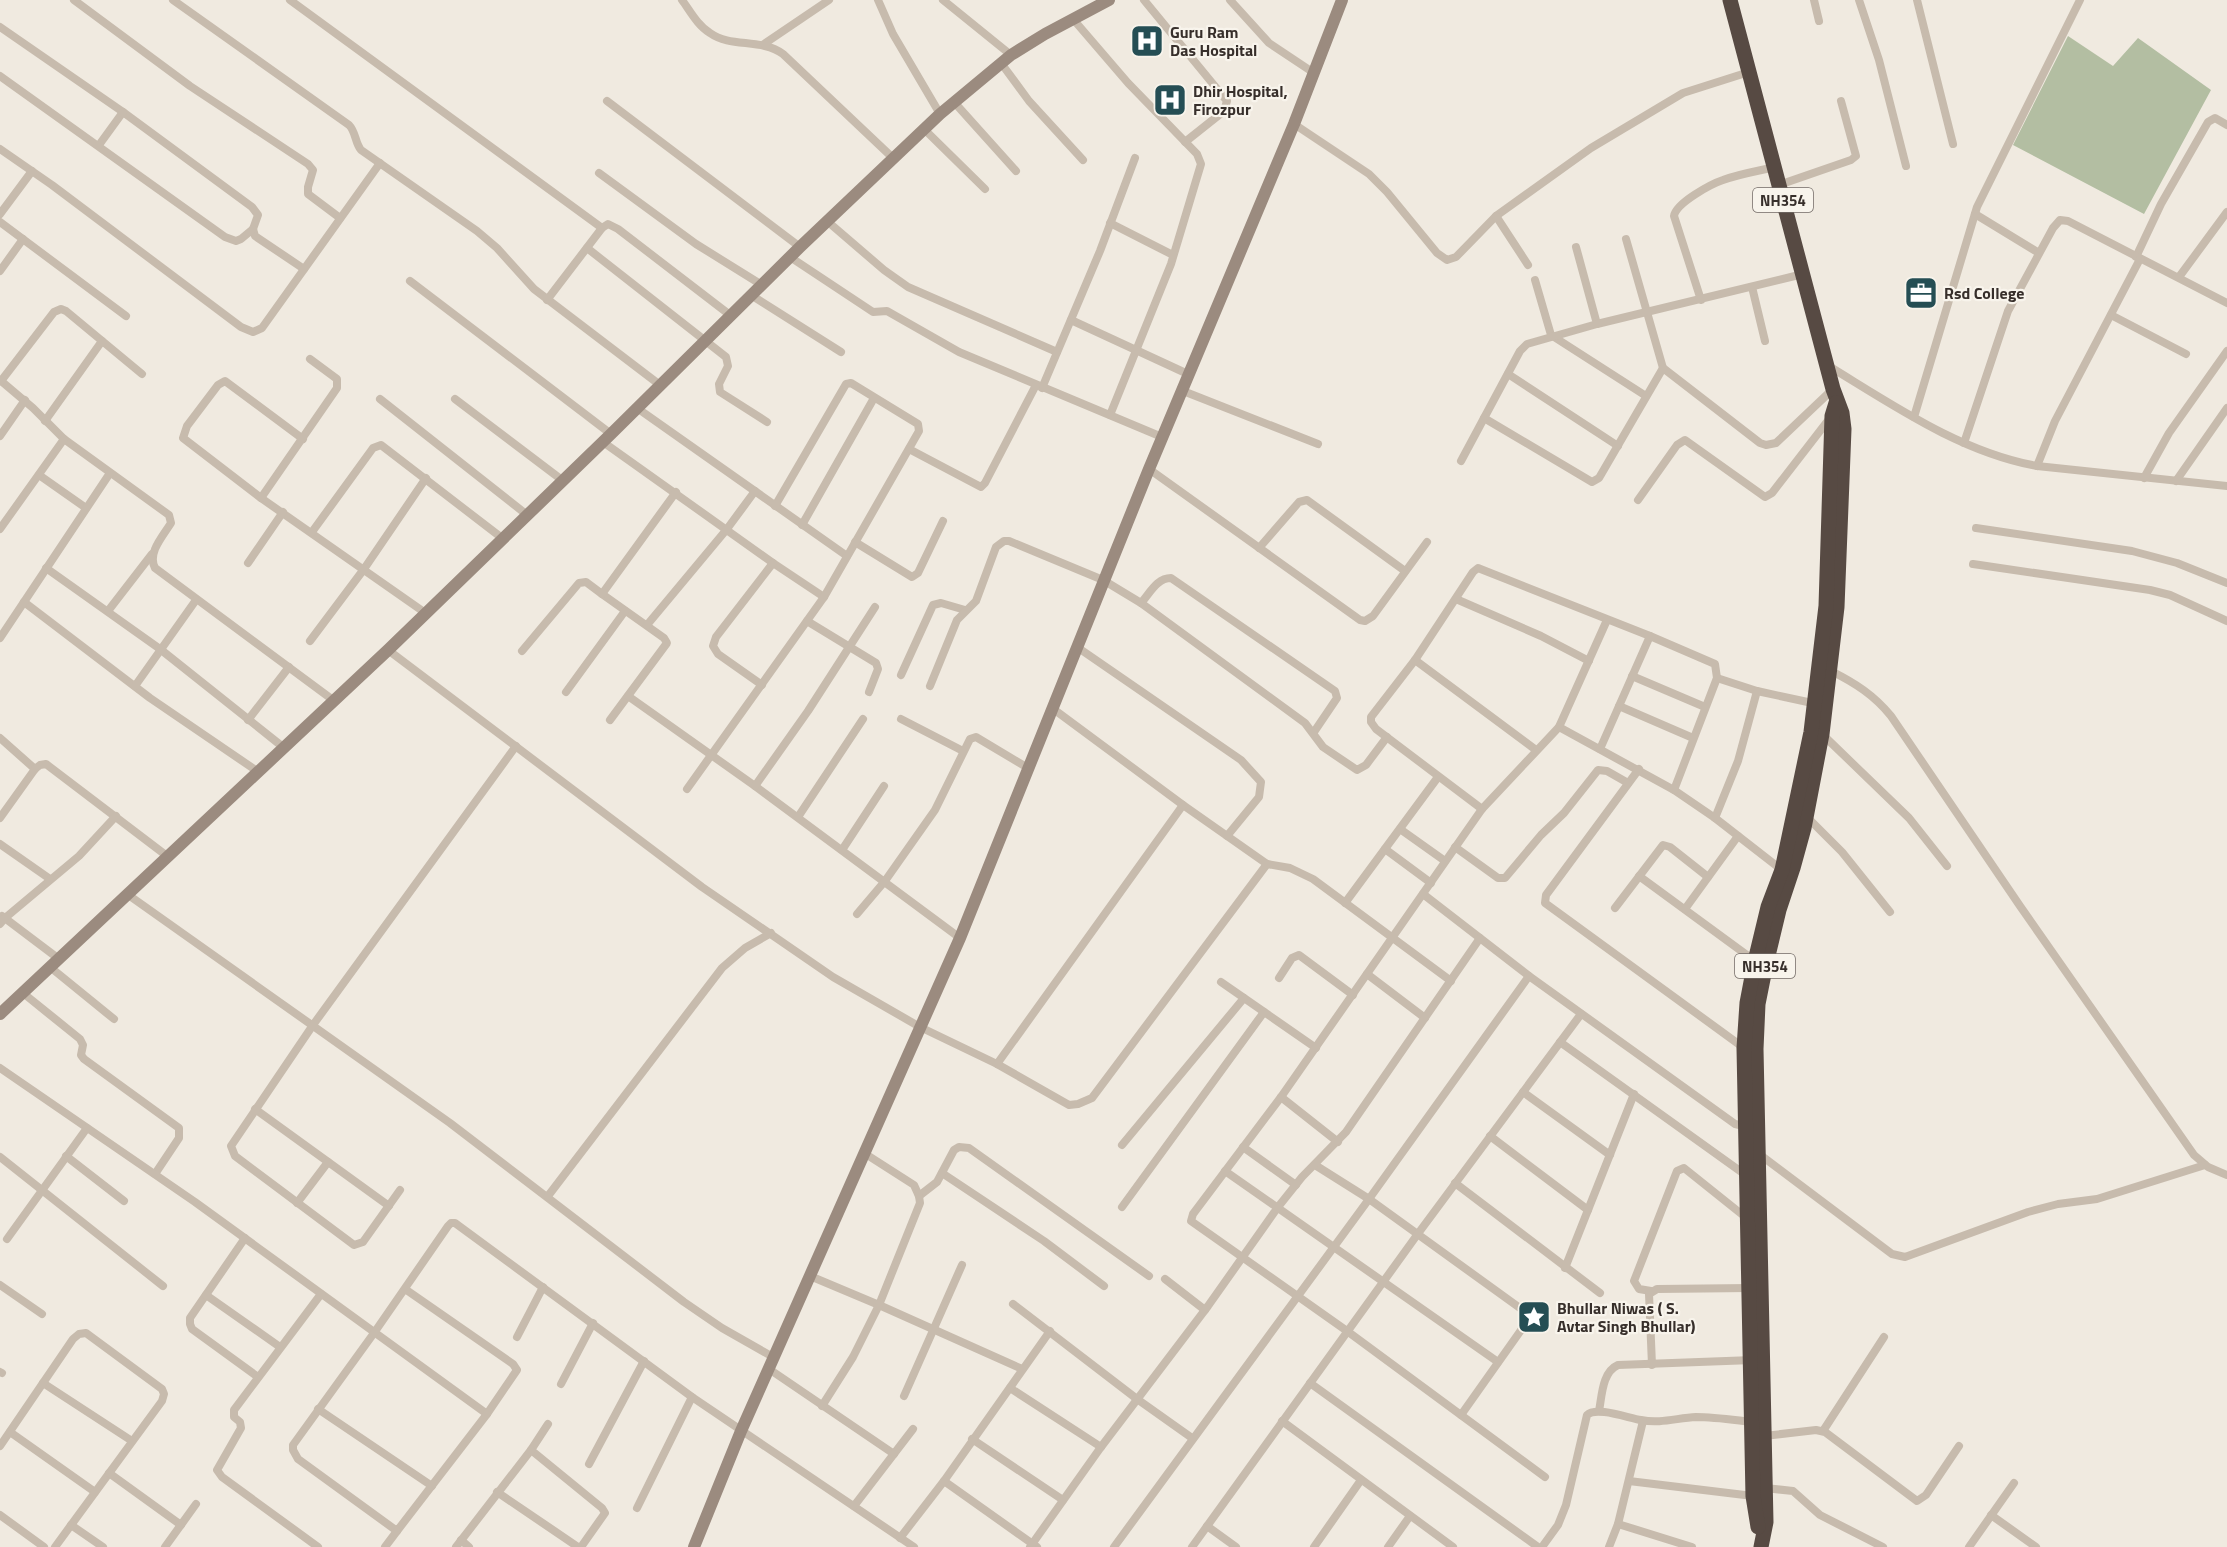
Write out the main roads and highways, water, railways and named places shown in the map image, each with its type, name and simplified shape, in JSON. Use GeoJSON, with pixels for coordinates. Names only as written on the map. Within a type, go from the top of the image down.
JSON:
{"type":"FeatureCollection","features":[{"type":"Feature","properties":{"kind":"highway","name":"NH354"},"geometry":{"type":"LineString","coordinates":[[1730,0],[1827,365],[1842,413],[1844,429],[1837,607],[1831,671],[1803,777],[1782,870],[1768,907],[1747,1003],[1744,1048],[1752,1127],[1759,1154],[1757,1360],[1752,1422],[1759,1492],[1766,1522],[1762,1544]]}},
{"type":"Feature","properties":{"kind":"highway","name":"NH354"},"geometry":{"type":"LineString","coordinates":[[1759,1492],[1764,1436],[1750,1288],[1748,1176],[1758,1004],[1779,910],[1793,868],[1806,816],[1822,734],[1821,704],[1832,416],[1835,394]]}},
{"type":"Feature","properties":{"kind":"place","name":"Guru Ram Das Hospital"},"geometry":{"type":"Point","coordinates":[1147,41]}},
{"type":"Feature","properties":{"kind":"place","name":"Dhir Hospital, Firozpur"},"geometry":{"type":"Point","coordinates":[1170,100]}},
{"type":"Feature","properties":{"kind":"place","name":"Rsd College"},"geometry":{"type":"Point","coordinates":[1921,293]}},
{"type":"Feature","properties":{"kind":"place","name":"Bhullar Niwas ( S. Avtar Singh Bhullar)"},"geometry":{"type":"Point","coordinates":[1534,1317]}}]}
